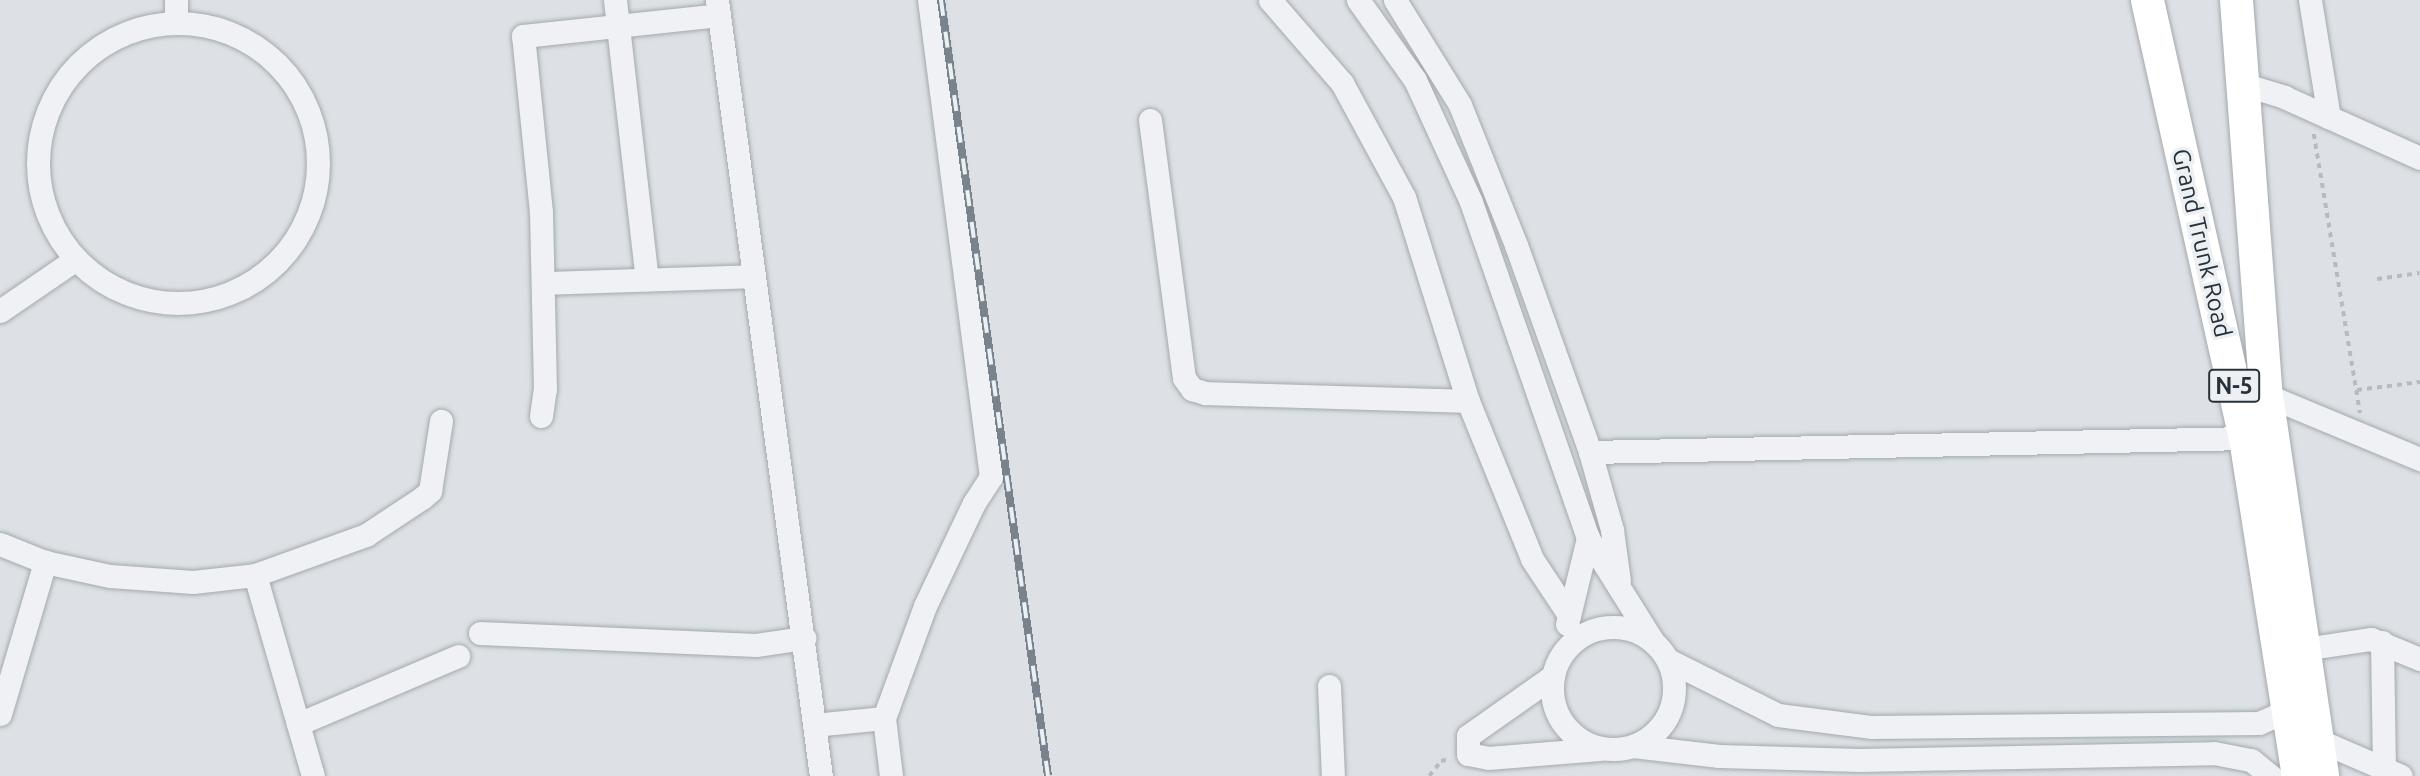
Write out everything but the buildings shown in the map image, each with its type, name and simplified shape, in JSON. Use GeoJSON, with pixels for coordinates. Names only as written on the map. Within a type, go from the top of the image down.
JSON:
{"type":"FeatureCollection","features":[{"type":"Feature","properties":{"kind":"highway","name":"Grand Trunk Road"},"geometry":{"type":"LineString","coordinates":[[2147,0],[2245,438],[2298,776]]}},
{"type":"Feature","properties":{"kind":"highway","name":"Grand Trunk Road"},"geometry":{"type":"LineString","coordinates":[[2236,0],[2244,72],[2266,395],[2322,776]]}},
{"type":"Feature","properties":{"kind":"street"},"geometry":{"type":"LineString","coordinates":[[176,0],[176,23]]}},
{"type":"Feature","properties":{"kind":"street"},"geometry":{"type":"LineString","coordinates":[[615,0],[648,279]]}},
{"type":"Feature","properties":{"kind":"street"},"geometry":{"type":"LineString","coordinates":[[891,776],[884,718],[925,606],[974,503],[991,477],[929,0]]}},
{"type":"Feature","properties":{"kind":"street"},"geometry":{"type":"LineString","coordinates":[[1270,0],[1342,83],[1377,141],[1404,197],[1468,401],[1532,559],[1569,615]]}},
{"type":"Feature","properties":{"kind":"street"},"geometry":{"type":"LineString","coordinates":[[1358,0],[1415,80],[1471,202],[1588,538],[1652,640],[1668,660],[1675,682],[1668,716],[1654,734],[1633,746]]}},
{"type":"Feature","properties":{"kind":"street"},"geometry":{"type":"LineString","coordinates":[[1395,0],[1460,105],[1590,452],[1612,530],[1619,584]]}},
{"type":"Feature","properties":{"kind":"street"},"geometry":{"type":"LineString","coordinates":[[2310,0],[2319,113]]}},
{"type":"Feature","properties":{"kind":"street"},"geometry":{"type":"LineString","coordinates":[[541,416],[544,283],[532,105],[522,39],[526,33],[618,24],[718,8],[821,776]]}},
{"type":"Feature","properties":{"kind":"street"},"geometry":{"type":"LineString","coordinates":[[176,23],[208,27],[239,37],[267,55],[299,92],[312,122],[318,154],[317,186],[308,218],[291,246],[269,270],[242,288],[211,299],[178,303],[146,300],[108,284],[76,259],[55,230],[38,179],[39,143],[48,109],[79,64],[107,42],[140,29],[176,23]]}},
{"type":"Feature","properties":{"kind":"street"},"geometry":{"type":"LineString","coordinates":[[2244,72],[2249,86],[2319,113],[2420,158]]}},
{"type":"Feature","properties":{"kind":"street"},"geometry":{"type":"LineString","coordinates":[[1150,120],[1184,378],[1192,389],[1205,393],[1468,401]]}},
{"type":"Feature","properties":{"kind":"street"},"geometry":{"type":"LineString","coordinates":[[0,311],[76,259]]}},
{"type":"Feature","properties":{"kind":"street"},"geometry":{"type":"LineString","coordinates":[[544,283],[754,275]]}},
{"type":"Feature","properties":{"kind":"street"},"geometry":{"type":"LineString","coordinates":[[2266,395],[2420,458]]}},
{"type":"Feature","properties":{"kind":"street"},"geometry":{"type":"LineString","coordinates":[[0,544],[45,562],[160,581],[255,575],[366,535],[422,498],[430,491],[441,421]]}},
{"type":"Feature","properties":{"kind":"street"},"geometry":{"type":"LineString","coordinates":[[1590,452],[2245,438]]}},
{"type":"Feature","properties":{"kind":"street"},"geometry":{"type":"LineString","coordinates":[[1588,538],[1555,668],[1552,698],[1560,718],[1573,735],[1603,748]]}},
{"type":"Feature","properties":{"kind":"street"},"geometry":{"type":"LineString","coordinates":[[0,714],[45,562]]}},
{"type":"Feature","properties":{"kind":"street"},"geometry":{"type":"LineString","coordinates":[[255,575],[313,776]]}},
{"type":"Feature","properties":{"kind":"street"},"geometry":{"type":"LineString","coordinates":[[1652,640],[1628,628],[1600,628],[1576,639],[1555,668],[1468,736],[1468,754],[1488,758],[1633,746],[1719,756],[1860,760],[2214,753],[2251,760],[2271,776]]}},
{"type":"Feature","properties":{"kind":"street"},"geometry":{"type":"LineString","coordinates":[[480,633],[755,645],[804,638]]}},
{"type":"Feature","properties":{"kind":"street"},"geometry":{"type":"LineString","coordinates":[[2304,649],[2360,639],[2382,642],[2420,659]]}},
{"type":"Feature","properties":{"kind":"street"},"geometry":{"type":"LineString","coordinates":[[2318,740],[2392,772],[2382,642]]}},
{"type":"Feature","properties":{"kind":"street"},"geometry":{"type":"LineString","coordinates":[[298,724],[458,656]]}},
{"type":"Feature","properties":{"kind":"street"},"geometry":{"type":"LineString","coordinates":[[1668,660],[1778,715],[1872,727],[2259,723],[2281,713],[2288,701]]}},
{"type":"Feature","properties":{"kind":"street"},"geometry":{"type":"LineString","coordinates":[[1329,687],[1333,776]]}},
{"type":"Feature","properties":{"kind":"street"},"geometry":{"type":"LineString","coordinates":[[814,725],[884,718]]}},
{"type":"Feature","properties":{"kind":"path"},"geometry":{"type":"LineString","coordinates":[[2319,113],[2364,436]]}},
{"type":"Feature","properties":{"kind":"path"},"geometry":{"type":"LineString","coordinates":[[2377,279],[2420,273]]}},
{"type":"Feature","properties":{"kind":"path"},"geometry":{"type":"LineString","coordinates":[[2357,390],[2420,382]]}},
{"type":"Feature","properties":{"kind":"path"},"geometry":{"type":"LineString","coordinates":[[1429,776],[1441,761],[1468,754]]}},
{"type":"Feature","properties":{"kind":"railway"},"geometry":{"type":"LineString","coordinates":[[941,0],[1048,776]]}}]}
